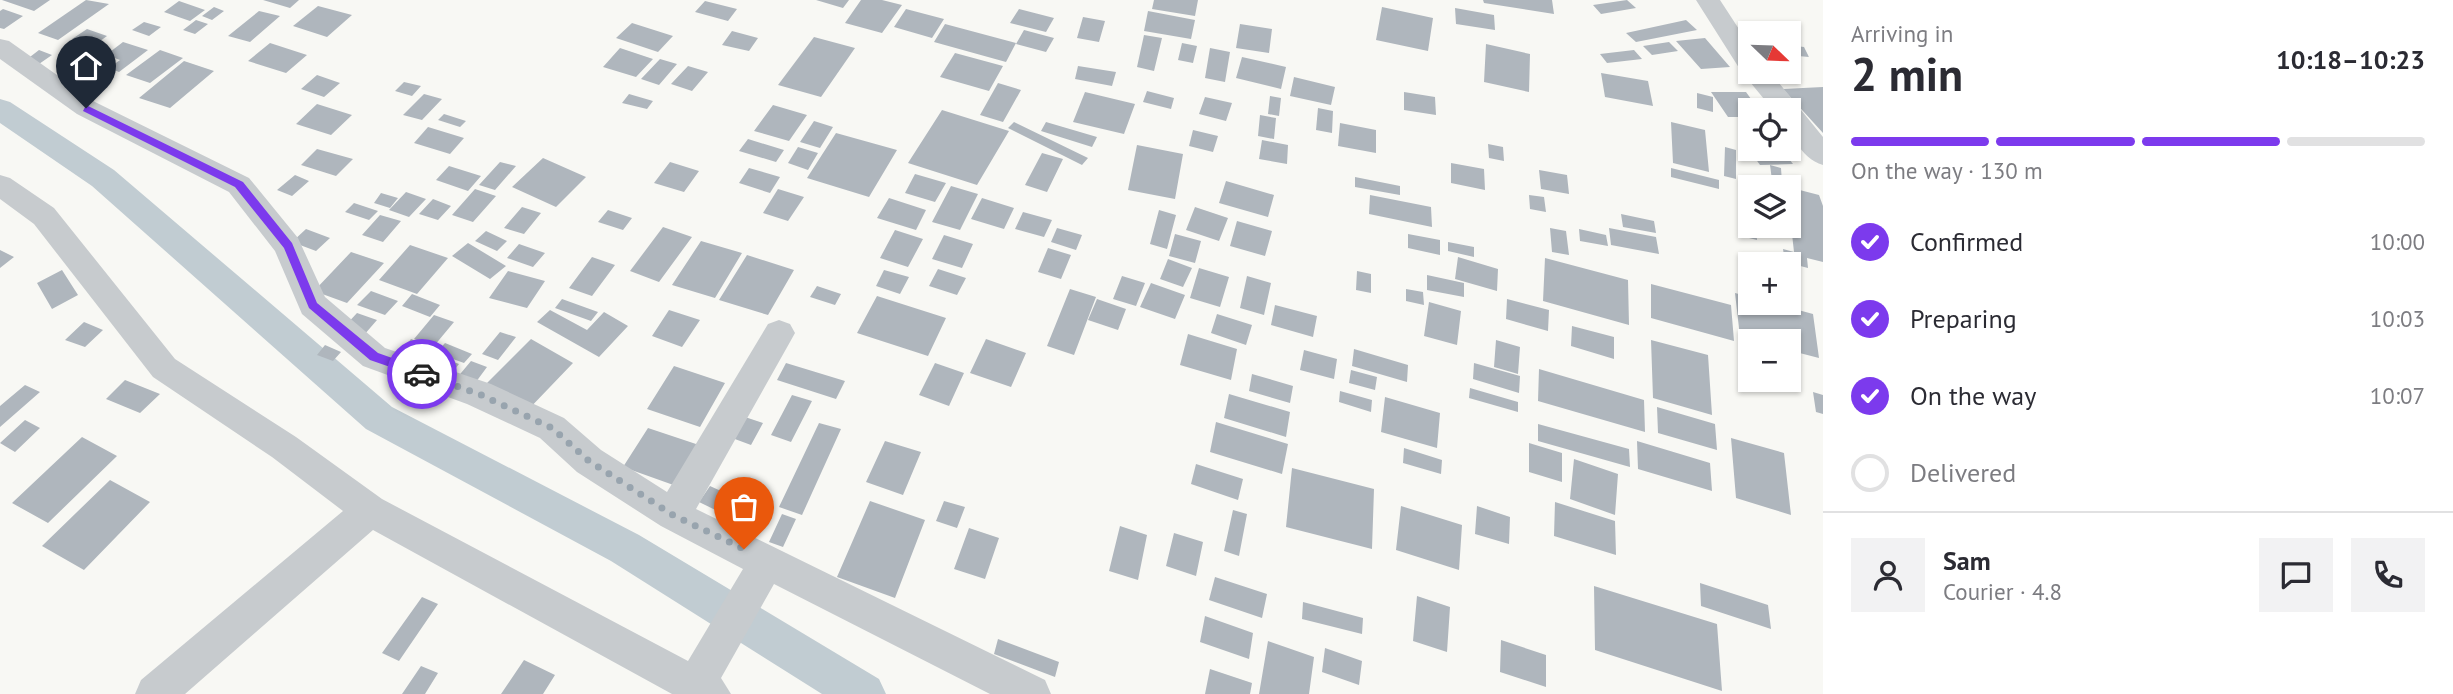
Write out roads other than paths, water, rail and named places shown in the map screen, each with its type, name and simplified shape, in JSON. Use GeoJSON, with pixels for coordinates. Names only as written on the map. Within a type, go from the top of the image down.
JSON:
{"type":"FeatureCollection","features":[{"type":"Feature","properties":{"kind":"street"},"geometry":{"type":"LineString","coordinates":[[1708,0],[1738,46]]}},
{"type":"Feature","properties":{"kind":"street"},"geometry":{"type":"LineString","coordinates":[[0,47],[86,108],[239,185],[288,246],[313,305],[374,357],[479,394],[552,428],[589,461],[673,515],[763,567],[1031,694]]}},
{"type":"Feature","properties":{"kind":"street"},"geometry":{"type":"LineString","coordinates":[[1766,84],[1777,98]]}},
{"type":"Feature","properties":{"kind":"street"},"geometry":{"type":"LineString","coordinates":[[1801,127],[1823,155]]}},
{"type":"Feature","properties":{"kind":"street"},"geometry":{"type":"LineString","coordinates":[[0,186],[44,216],[164,368],[284,447],[370,510],[704,682],[763,567]]}},
{"type":"Feature","properties":{"kind":"street"},"geometry":{"type":"LineString","coordinates":[[673,515],[779,332]]}},
{"type":"Feature","properties":{"kind":"street"},"geometry":{"type":"LineString","coordinates":[[155,694],[370,510]]}},
{"type":"Feature","properties":{"kind":"waterway"},"geometry":{"type":"LineString","coordinates":[[0,109],[103,178],[379,418],[625,548],[779,645],[864,694]]}}]}
